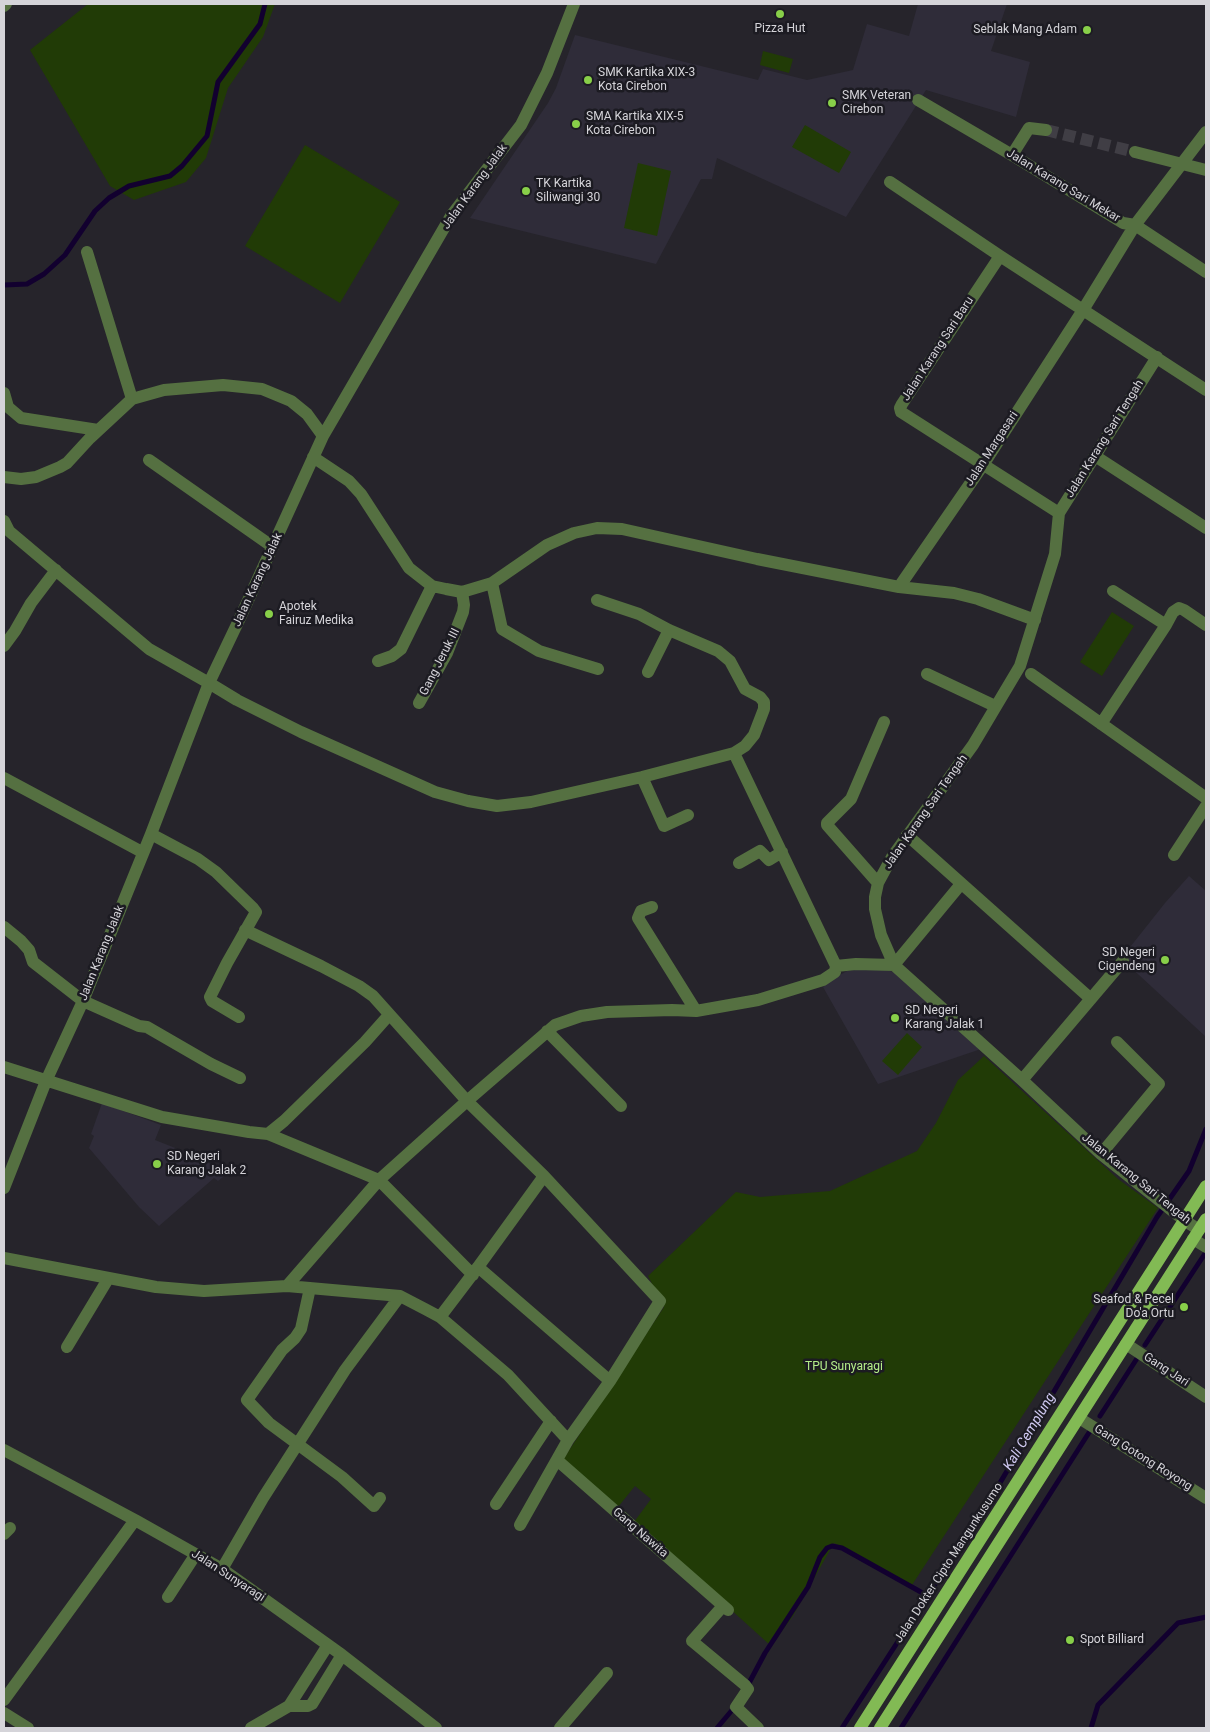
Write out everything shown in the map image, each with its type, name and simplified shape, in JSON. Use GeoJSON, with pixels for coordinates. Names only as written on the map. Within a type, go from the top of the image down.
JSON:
{"type":"FeatureCollection","features":[{"type":"Feature","properties":{"kind":"main road","name":"Jalan Dokter Cipto Mangunkusumo"},"geometry":{"type":"LineString","coordinates":[[860,1728],[1206,1186]]}},
{"type":"Feature","properties":{"kind":"main road"},"geometry":{"type":"LineString","coordinates":[[880,1728],[1200,1229]]}},
{"type":"Feature","properties":{"kind":"street","name":"Jalan Karang Jalak"},"geometry":{"type":"LineString","coordinates":[[4,1188],[46,1080],[84,1001],[209,683],[323,436],[451,216],[521,125],[547,73],[574,4]]}},
{"type":"Feature","properties":{"kind":"street","name":"Jalan Karang Sari Mekar"},"geometry":{"type":"LineString","coordinates":[[918,100],[1123,223],[1135,225],[1206,272]]}},
{"type":"Feature","properties":{"kind":"street"},"geometry":{"type":"LineString","coordinates":[[1012,155],[1029,128],[1046,130]]}},
{"type":"Feature","properties":{"kind":"street","name":"Jalan Margasari"},"geometry":{"type":"LineString","coordinates":[[899,586],[982,465],[1083,310],[1135,225],[1206,132]]}},
{"type":"Feature","properties":{"kind":"street"},"geometry":{"type":"LineString","coordinates":[[1135,152],[1206,170]]}},
{"type":"Feature","properties":{"kind":"street"},"geometry":{"type":"LineString","coordinates":[[890,182],[1206,390]]}},
{"type":"Feature","properties":{"kind":"street"},"geometry":{"type":"LineString","coordinates":[[87,252],[132,398]]}},
{"type":"Feature","properties":{"kind":"street","name":"Jalan Karang Sari Baru"},"geometry":{"type":"LineString","coordinates":[[982,465],[901,412],[900,408],[1000,256]]}},
{"type":"Feature","properties":{"kind":"street","name":"Jalan Karang Sari Tengah"},"geometry":{"type":"LineString","coordinates":[[1157,357],[1059,513],[1055,554],[1020,666],[973,745],[892,857],[878,883],[875,897],[876,915],[881,935],[894,965],[1101,1154],[1184,1220],[1200,1229],[1206,1247]]}},
{"type":"Feature","properties":{"kind":"street"},"geometry":{"type":"LineString","coordinates":[[4,477],[21,479],[51,472],[67,463],[132,398],[164,390],[223,385],[262,389],[291,401],[307,414],[323,436]]}},
{"type":"Feature","properties":{"kind":"street"},"geometry":{"type":"LineString","coordinates":[[4,393],[8,407],[21,418],[98,430]]}},
{"type":"Feature","properties":{"kind":"street"},"geometry":{"type":"LineString","coordinates":[[1095,456],[1206,528]]}},
{"type":"Feature","properties":{"kind":"street"},"geometry":{"type":"LineString","coordinates":[[313,457],[349,481],[361,494],[409,568],[432,586],[462,592],[492,583],[547,545],[574,533],[597,528],[622,529],[757,559],[899,586],[970,597],[1035,620]]}},
{"type":"Feature","properties":{"kind":"street"},"geometry":{"type":"LineString","coordinates":[[149,460],[272,547]]}},
{"type":"Feature","properties":{"kind":"street"},"geometry":{"type":"LineString","coordinates":[[982,465],[1059,513]]}},
{"type":"Feature","properties":{"kind":"street"},"geometry":{"type":"LineString","coordinates":[[4,521],[9,531],[149,650],[237,700],[301,732],[435,792],[468,801],[497,806],[531,802],[642,777],[734,753],[745,746],[754,735],[764,709],[764,702],[760,697],[745,689],[730,661],[718,651],[669,630],[639,614],[597,600]]}},
{"type":"Feature","properties":{"kind":"street"},"geometry":{"type":"LineString","coordinates":[[4,646],[31,603],[56,570]]}},
{"type":"Feature","properties":{"kind":"street"},"geometry":{"type":"LineString","coordinates":[[492,583],[502,629],[539,651],[598,669]]}},
{"type":"Feature","properties":{"kind":"street"},"geometry":{"type":"LineString","coordinates":[[378,662],[392,656],[400,649],[432,586]]}},
{"type":"Feature","properties":{"kind":"street"},"geometry":{"type":"LineString","coordinates":[[1113,591],[1166,625]]}},
{"type":"Feature","properties":{"kind":"street","name":"Gang Jeruk III"},"geometry":{"type":"LineString","coordinates":[[418,703],[447,653],[464,612],[462,592]]}},
{"type":"Feature","properties":{"kind":"street"},"geometry":{"type":"LineString","coordinates":[[1101,724],[1173,612],[1179,608],[1206,625]]}},
{"type":"Feature","properties":{"kind":"street"},"geometry":{"type":"LineString","coordinates":[[648,672],[669,630]]}},
{"type":"Feature","properties":{"kind":"street"},"geometry":{"type":"LineString","coordinates":[[928,674],[995,706]]}},
{"type":"Feature","properties":{"kind":"street"},"geometry":{"type":"LineString","coordinates":[[1031,674],[1206,798]]}},
{"type":"Feature","properties":{"kind":"street"},"geometry":{"type":"LineString","coordinates":[[878,883],[826,825],[851,799],[884,722]]}},
{"type":"Feature","properties":{"kind":"street"},"geometry":{"type":"LineString","coordinates":[[287,1286],[379,1180],[555,1025],[581,1016],[607,1012],[696,1011],[758,1000],[814,983],[832,975],[836,966],[734,753]]}},
{"type":"Feature","properties":{"kind":"street"},"geometry":{"type":"LineString","coordinates":[[642,777],[664,826],[688,815]]}},
{"type":"Feature","properties":{"kind":"street"},"geometry":{"type":"LineString","coordinates":[[4,778],[142,852]]}},
{"type":"Feature","properties":{"kind":"street"},"geometry":{"type":"LineString","coordinates":[[1174,855],[1206,806]]}},
{"type":"Feature","properties":{"kind":"street"},"geometry":{"type":"LineString","coordinates":[[150,834],[198,859],[216,872],[256,912],[210,997],[212,1002],[239,1017]]}},
{"type":"Feature","properties":{"kind":"street"},"geometry":{"type":"LineString","coordinates":[[907,835],[1091,999]]}},
{"type":"Feature","properties":{"kind":"street"},"geometry":{"type":"LineString","coordinates":[[739,864],[760,851],[769,860],[782,852]]}},
{"type":"Feature","properties":{"kind":"street"},"geometry":{"type":"LineString","coordinates":[[836,966],[856,964],[894,965],[961,884]]}},
{"type":"Feature","properties":{"kind":"street"},"geometry":{"type":"LineString","coordinates":[[652,907],[642,911],[638,918],[696,1011]]}},
{"type":"Feature","properties":{"kind":"street"},"geometry":{"type":"LineString","coordinates":[[4,927],[29,950],[33,962],[84,1001],[139,1026],[147,1027],[211,1064],[240,1078]]}},
{"type":"Feature","properties":{"kind":"street"},"geometry":{"type":"LineString","coordinates":[[245,930],[359,986],[373,996],[467,1101],[544,1176],[660,1300],[610,1381],[568,1440],[520,1525]]}},
{"type":"Feature","properties":{"kind":"street"},"geometry":{"type":"LineString","coordinates":[[1022,1080],[1123,961]]}},
{"type":"Feature","properties":{"kind":"street"},"geometry":{"type":"LineString","coordinates":[[268,1134],[284,1121],[365,1042],[389,1015]]}},
{"type":"Feature","properties":{"kind":"street"},"geometry":{"type":"LineString","coordinates":[[547,1031],[621,1106]]}},
{"type":"Feature","properties":{"kind":"street"},"geometry":{"type":"LineString","coordinates":[[1101,1154],[1159,1084],[1117,1042]]}},
{"type":"Feature","properties":{"kind":"street"},"geometry":{"type":"LineString","coordinates":[[4,1066],[162,1117],[268,1134],[379,1180],[476,1271],[610,1381]]}},
{"type":"Feature","properties":{"kind":"street"},"geometry":{"type":"LineString","coordinates":[[440,1317],[476,1271],[544,1176]]}},
{"type":"Feature","properties":{"kind":"street"},"geometry":{"type":"LineString","coordinates":[[4,1258],[156,1287],[204,1291],[287,1286],[400,1296],[440,1317],[508,1375],[568,1440]]}},
{"type":"Feature","properties":{"kind":"street"},"geometry":{"type":"LineString","coordinates":[[67,1347],[108,1279]]}},
{"type":"Feature","properties":{"kind":"street"},"geometry":{"type":"LineString","coordinates":[[310,1288],[301,1329],[295,1338],[282,1350],[246,1399],[269,1423],[342,1478],[374,1506],[380,1498]]}},
{"type":"Feature","properties":{"kind":"street"},"geometry":{"type":"LineString","coordinates":[[222,1569],[263,1498],[345,1370],[400,1296]]}},
{"type":"Feature","properties":{"kind":"street","name":"Gang Jari"},"geometry":{"type":"LineString","coordinates":[[1126,1344],[1206,1397]]}},
{"type":"Feature","properties":{"kind":"street","name":"Gang Gotong Royong"},"geometry":{"type":"LineString","coordinates":[[1079,1418],[1206,1498]]}},
{"type":"Feature","properties":{"kind":"street"},"geometry":{"type":"LineString","coordinates":[[496,1504],[551,1421]]}},
{"type":"Feature","properties":{"kind":"street","name":"Jalan Sunyaragi"},"geometry":{"type":"LineString","coordinates":[[4,1450],[222,1569],[342,1655],[434,1728]]}},
{"type":"Feature","properties":{"kind":"street","name":"Gang Nawita"},"geometry":{"type":"LineString","coordinates":[[557,1460],[725,1608],[692,1641],[745,1685],[748,1689],[736,1707],[758,1728]]}},
{"type":"Feature","properties":{"kind":"street"},"geometry":{"type":"LineString","coordinates":[[4,1700],[135,1520]]}},
{"type":"Feature","properties":{"kind":"street"},"geometry":{"type":"LineString","coordinates":[[168,1597],[196,1554]]}},
{"type":"Feature","properties":{"kind":"street"},"geometry":{"type":"LineString","coordinates":[[251,1728],[288,1706],[328,1645]]}},
{"type":"Feature","properties":{"kind":"street"},"geometry":{"type":"LineString","coordinates":[[288,1706],[308,1706],[312,1704],[342,1655]]}},
{"type":"Feature","properties":{"kind":"street"},"geometry":{"type":"LineString","coordinates":[[560,1728],[607,1673]]}},
{"type":"Feature","properties":{"kind":"street"},"geometry":{"type":"LineString","coordinates":[[4,1713],[28,1728]]}},
{"type":"Feature","properties":{"kind":"shaded area"},"geometry":{"type":"Polygon","coordinates":[[[918,4],[1007,4],[991,51],[1030,62],[1016,117],[926,90],[846,217],[717,158],[712,179],[701,179],[656,264],[470,218],[548,103],[556,88],[575,35],[758,80],[763,69],[807,80],[853,70],[867,24],[909,36],[918,4]]]}},
{"type":"Feature","properties":{"kind":"shaded area","name":"SD Negeri Cigendeng"},"geometry":{"type":"Polygon","coordinates":[[[1189,876],[1206,891],[1206,1037],[1126,963],[1123,956],[1189,876]]]}},
{"type":"Feature","properties":{"kind":"shaded area","name":"SD Negeri Karang Jalak 1"},"geometry":{"type":"Polygon","coordinates":[[[881,969],[895,972],[981,1049],[878,1084],[823,987],[847,971],[881,969]]]}},
{"type":"Feature","properties":{"kind":"shaded area","name":"SD Negeri Karang Jalak 2"},"geometry":{"type":"Polygon","coordinates":[[[102,1103],[161,1125],[155,1140],[193,1155],[228,1173],[218,1181],[214,1178],[159,1226],[139,1207],[89,1148],[94,1136],[91,1134],[102,1103]]]}},
{"type":"Feature","properties":{"kind":"green space"},"geometry":{"type":"Polygon","coordinates":[[[88,4],[275,4],[263,37],[228,88],[206,158],[186,182],[134,200],[110,186],[30,50],[88,4]]]}},
{"type":"Feature","properties":{"kind":"green space"},"geometry":{"type":"Polygon","coordinates":[[[763,51],[793,59],[789,73],[760,65],[763,51]]]}},
{"type":"Feature","properties":{"kind":"green space"},"geometry":{"type":"Polygon","coordinates":[[[805,125],[851,152],[839,173],[792,147],[805,125]]]}},
{"type":"Feature","properties":{"kind":"green space"},"geometry":{"type":"Polygon","coordinates":[[[305,145],[400,202],[340,303],[245,246],[305,145]]]}},
{"type":"Feature","properties":{"kind":"green space"},"geometry":{"type":"Polygon","coordinates":[[[638,163],[671,171],[657,236],[624,228],[638,163]]]}},
{"type":"Feature","properties":{"kind":"green space"},"geometry":{"type":"Polygon","coordinates":[[[1112,612],[1134,626],[1102,676],[1080,662],[1112,612]]]}},
{"type":"Feature","properties":{"kind":"green space"},"geometry":{"type":"Polygon","coordinates":[[[907,1033],[922,1047],[898,1075],[882,1061],[907,1033]]]}},
{"type":"Feature","properties":{"kind":"green space","name":"TPU Sunyaragi"},"geometry":{"type":"Polygon","coordinates":[[[984,1056],[1118,1179],[1158,1208],[912,1585],[834,1543],[793,1616],[771,1646],[634,1522],[651,1499],[635,1486],[618,1507],[562,1461],[664,1307],[648,1276],[736,1192],[760,1197],[830,1191],[917,1151],[936,1123],[958,1080],[984,1056]]]}},
{"type":"Feature","properties":{"kind":"waterway"},"geometry":{"type":"LineString","coordinates":[[4,285],[27,284],[44,274],[65,255],[95,211],[109,198],[129,186],[170,176],[182,166],[207,136],[218,82],[260,24],[265,4]]}},
{"type":"Feature","properties":{"kind":"waterway","name":"Kali Cemplung"},"geometry":{"type":"LineString","coordinates":[[842,1728],[994,1493],[1157,1217],[1189,1171],[1206,1129]]}},
{"type":"Feature","properties":{"kind":"waterway"},"geometry":{"type":"LineString","coordinates":[[1145,1345],[1206,1252]]}},
{"type":"Feature","properties":{"kind":"waterway"},"geometry":{"type":"LineString","coordinates":[[1100,1416],[1136,1360]]}},
{"type":"Feature","properties":{"kind":"waterway"},"geometry":{"type":"LineString","coordinates":[[901,1728],[1090,1431]]}},
{"type":"Feature","properties":{"kind":"waterway"},"geometry":{"type":"LineString","coordinates":[[748,1685],[765,1653],[808,1587],[820,1557],[827,1548],[832,1546],[842,1548],[928,1596]]}},
{"type":"Feature","properties":{"kind":"waterway"},"geometry":{"type":"LineString","coordinates":[[1091,1728],[1098,1705],[1178,1623],[1206,1617]]}},
{"type":"Feature","properties":{"kind":"waterway"},"geometry":{"type":"LineString","coordinates":[[717,1728],[733,1709]]}},
{"type":"Feature","properties":{"kind":"tunnel"},"geometry":{"type":"LineString","coordinates":[[1046,130],[1135,152]]}},
{"type":"Feature","properties":{"kind":"place","name":"Pizza Hut"},"geometry":{"type":"Point","coordinates":[780,14]}},
{"type":"Feature","properties":{"kind":"place","name":"Seblak Mang Adam"},"geometry":{"type":"Point","coordinates":[1087,30]}},
{"type":"Feature","properties":{"kind":"place","name":"SMK Kartika XIX-3 Kota Cirebon"},"geometry":{"type":"Point","coordinates":[588,80]}},
{"type":"Feature","properties":{"kind":"place","name":"SMK Veteran Cirebon"},"geometry":{"type":"Point","coordinates":[832,103]}},
{"type":"Feature","properties":{"kind":"place","name":"SMA Kartika XIX-5 Kota Cirebon"},"geometry":{"type":"Point","coordinates":[576,124]}},
{"type":"Feature","properties":{"kind":"place","name":"TK Kartika Siliwangi 30"},"geometry":{"type":"Point","coordinates":[526,191]}},
{"type":"Feature","properties":{"kind":"place","name":"Apotek Fairuz Medika"},"geometry":{"type":"Point","coordinates":[269,614]}},
{"type":"Feature","properties":{"kind":"place","name":"SD Negeri Cigendeng"},"geometry":{"type":"Point","coordinates":[1165,960]}},
{"type":"Feature","properties":{"kind":"place","name":"SD Negeri Karang Jalak 1"},"geometry":{"type":"Point","coordinates":[895,1018]}},
{"type":"Feature","properties":{"kind":"place","name":"SD Negeri Karang Jalak 2"},"geometry":{"type":"Point","coordinates":[157,1164]}},
{"type":"Feature","properties":{"kind":"place","name":"Seafod & Pecel Do'a Ortu"},"geometry":{"type":"Point","coordinates":[1184,1307]}},
{"type":"Feature","properties":{"kind":"place","name":"Spot Billiard"},"geometry":{"type":"Point","coordinates":[1070,1640]}}]}
